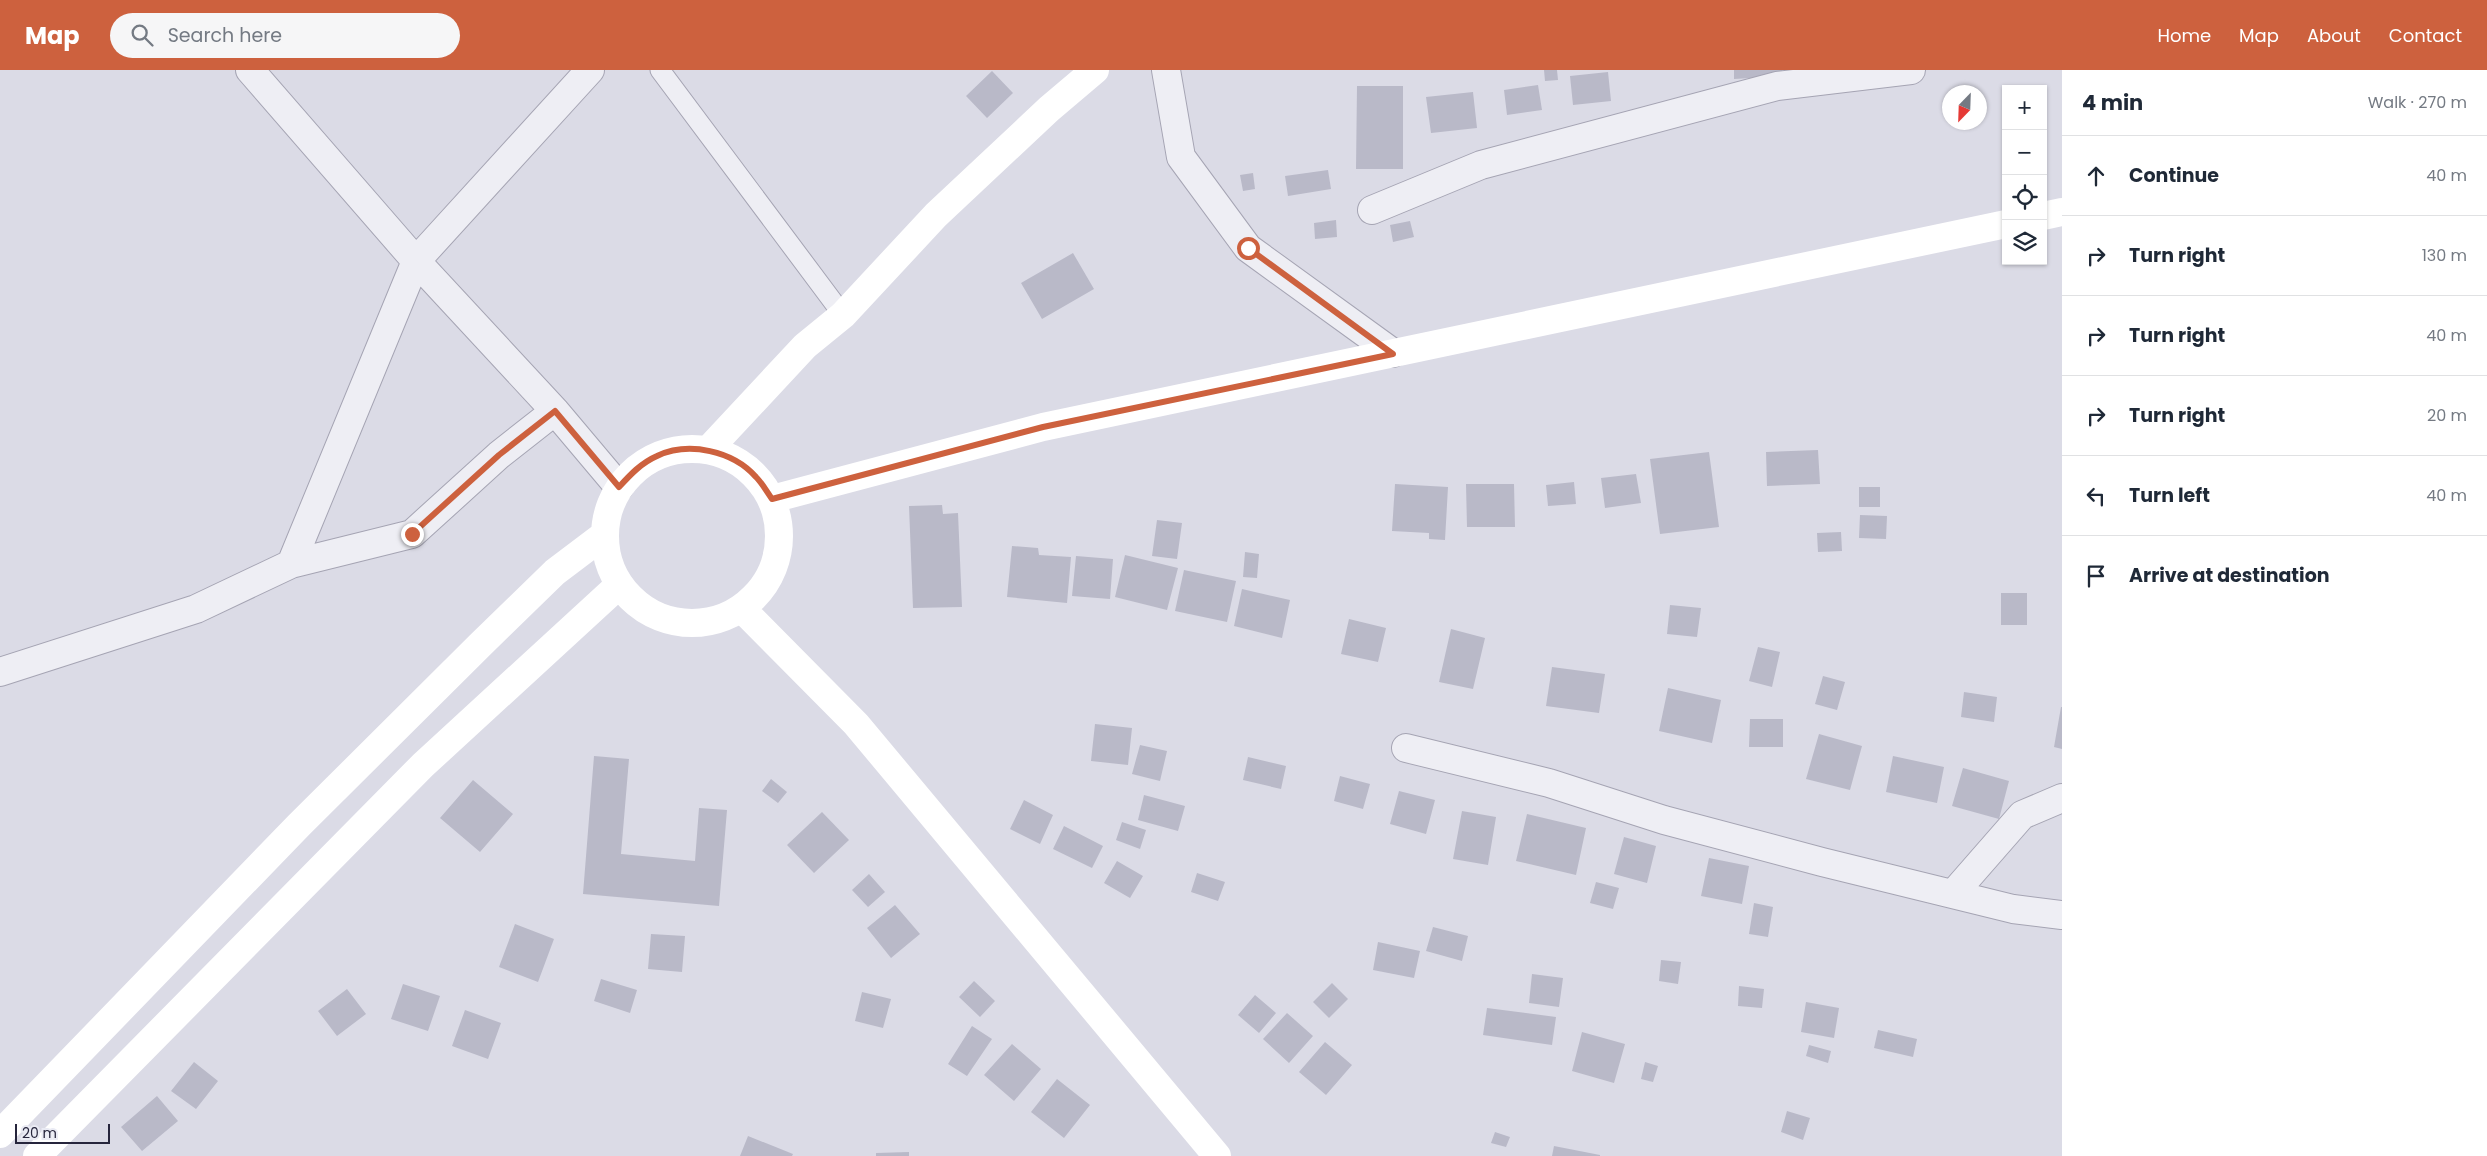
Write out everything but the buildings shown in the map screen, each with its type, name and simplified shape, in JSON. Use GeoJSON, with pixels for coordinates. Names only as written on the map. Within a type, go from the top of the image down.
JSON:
{"type":"FeatureCollection","features":[{"type":"Feature","properties":{"kind":"main road"},"geometry":{"type":"LineString","coordinates":[[708,450],[805,346],[843,315],[936,215],[1048,109],[1095,70]]}},
{"type":"Feature","properties":{"kind":"main road"},"geometry":{"type":"LineString","coordinates":[[2047,215],[2062,212]]}},
{"type":"Feature","properties":{"kind":"main road"},"geometry":{"type":"LineString","coordinates":[[772,499],[1043,427],[2002,225]]}},
{"type":"Feature","properties":{"kind":"main road"},"geometry":{"type":"LineString","coordinates":[[682,449],[708,450],[734,460],[756,476],[772,499],[780,528],[778,559],[765,586],[743,610],[719,620],[691,624],[663,619],[638,606],[619,585],[608,561],[604,535],[608,510],[619,487],[636,469],[658,455],[682,449]]}},
{"type":"Feature","properties":{"kind":"main road"},"geometry":{"type":"LineString","coordinates":[[0,1134],[299,825],[480,645],[555,572],[604,535]]}},
{"type":"Feature","properties":{"kind":"main road"},"geometry":{"type":"LineString","coordinates":[[37,1156],[422,765],[619,585]]}},
{"type":"Feature","properties":{"kind":"main road"},"geometry":{"type":"LineString","coordinates":[[743,610],[856,724],[1217,1156]]}},
{"type":"Feature","properties":{"kind":"street"},"geometry":{"type":"LineString","coordinates":[[250,70],[416,261],[555,411],[619,487]]}},
{"type":"Feature","properties":{"kind":"street"},"geometry":{"type":"LineString","coordinates":[[291,564],[416,261],[590,70]]}},
{"type":"Feature","properties":{"kind":"street"},"geometry":{"type":"LineString","coordinates":[[1166,70],[1181,157],[1248,248],[1393,354]]}},
{"type":"Feature","properties":{"kind":"street"},"geometry":{"type":"LineString","coordinates":[[1372,210],[1481,164],[1777,86],[1911,70]]}},
{"type":"Feature","properties":{"kind":"street"},"geometry":{"type":"LineString","coordinates":[[0,672],[196,609],[291,564],[412,534],[499,455],[555,411]]}},
{"type":"Feature","properties":{"kind":"street"},"geometry":{"type":"LineString","coordinates":[[1406,748],[1549,782],[1664,820],[1953,894],[2014,909],[2062,915]]}},
{"type":"Feature","properties":{"kind":"street"},"geometry":{"type":"LineString","coordinates":[[1953,894],[2022,815],[2062,798]]}},
{"type":"Feature","properties":{"kind":"lane"},"geometry":{"type":"LineString","coordinates":[[660,70],[843,315]]}},
{"type":"Feature","properties":{"kind":"route"},"geometry":{"type":"LineString","coordinates":[[412,534],[499,455],[555,411],[619,487],[636,469],[658,455],[682,449],[708,450],[734,460],[756,476],[772,499],[1043,427],[1393,354],[1248,248]]}}]}
